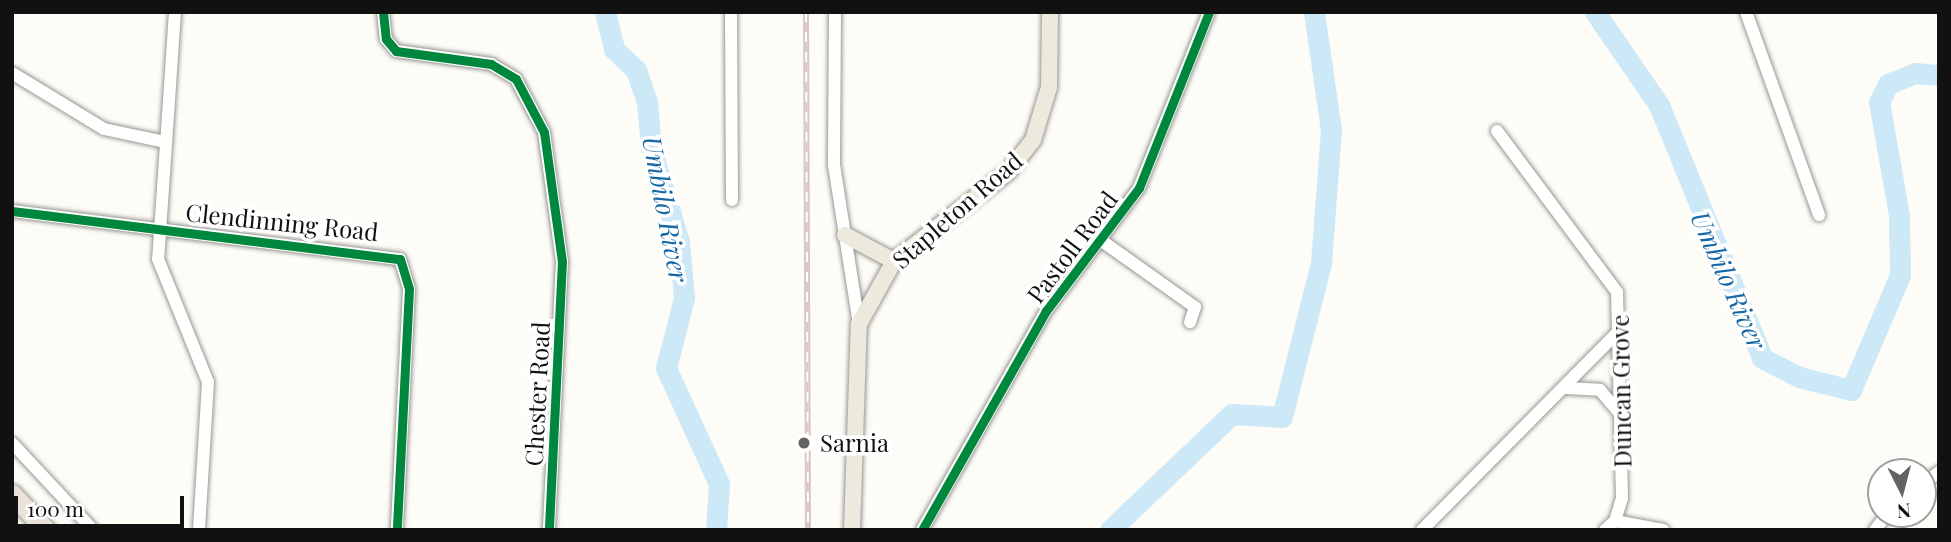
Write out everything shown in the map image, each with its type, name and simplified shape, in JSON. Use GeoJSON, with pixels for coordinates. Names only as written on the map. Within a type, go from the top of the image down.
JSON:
{"type":"FeatureCollection","features":[{"type":"Feature","properties":{"kind":"highway"},"geometry":{"type":"LineString","coordinates":[[12,494],[46,530]]}},
{"type":"Feature","properties":{"kind":"main road","name":"Stapleton Road"},"geometry":{"type":"LineString","coordinates":[[852,530],[859,324],[894,261],[1008,172],[1033,140],[1049,87],[1049,12]]}},
{"type":"Feature","properties":{"kind":"main road"},"geometry":{"type":"LineString","coordinates":[[845,235],[894,261]]}},
{"type":"Feature","properties":{"kind":"street"},"geometry":{"type":"LineString","coordinates":[[174,12],[159,229],[160,267],[208,382],[199,530]]}},
{"type":"Feature","properties":{"kind":"street","name":"Chester Road"},"geometry":{"type":"LineString","coordinates":[[383,12],[386,39],[396,51],[491,64],[528,92],[544,132],[562,261],[549,530]]}},
{"type":"Feature","properties":{"kind":"street"},"geometry":{"type":"LineString","coordinates":[[731,12],[732,200]]}},
{"type":"Feature","properties":{"kind":"street"},"geometry":{"type":"LineString","coordinates":[[835,12],[831,127],[859,324]]}},
{"type":"Feature","properties":{"kind":"street","name":"Pastoll Road"},"geometry":{"type":"LineString","coordinates":[[922,530],[1046,311],[1102,241],[1152,164],[1209,12]]}},
{"type":"Feature","properties":{"kind":"street"},"geometry":{"type":"LineString","coordinates":[[1746,12],[1819,215]]}},
{"type":"Feature","properties":{"kind":"street"},"geometry":{"type":"LineString","coordinates":[[12,73],[104,129],[165,142]]}},
{"type":"Feature","properties":{"kind":"street","name":"Duncan Grove"},"geometry":{"type":"LineString","coordinates":[[1497,131],[1613,282],[1619,331],[1622,498],[1610,526]]}},
{"type":"Feature","properties":{"kind":"street","name":"Clendinning Road"},"geometry":{"type":"LineString","coordinates":[[12,211],[392,253],[405,265],[397,530]]}},
{"type":"Feature","properties":{"kind":"street"},"geometry":{"type":"LineString","coordinates":[[1102,241],[1195,307],[1190,322]]}},
{"type":"Feature","properties":{"kind":"street"},"geometry":{"type":"LineString","coordinates":[[1422,530],[1566,388],[1619,331]]}},
{"type":"Feature","properties":{"kind":"street"},"geometry":{"type":"LineString","coordinates":[[1566,388],[1601,390],[1621,418]]}},
{"type":"Feature","properties":{"kind":"street"},"geometry":{"type":"LineString","coordinates":[[12,443],[93,530]]}},
{"type":"Feature","properties":{"kind":"street"},"geometry":{"type":"LineString","coordinates":[[1610,526],[1664,530]]}},
{"type":"Feature","properties":{"kind":"waterway","name":"Umbilo River"},"geometry":{"type":"LineString","coordinates":[[605,12],[614,49],[636,70],[647,102],[651,148],[679,242],[684,298],[666,368],[719,484],[716,530]]}},
{"type":"Feature","properties":{"kind":"waterway","name":"Umbilo River"},"geometry":{"type":"LineString","coordinates":[[1110,530],[1232,414],[1282,417],[1321,263],[1331,130],[1314,12]]}},
{"type":"Feature","properties":{"kind":"waterway","name":"Umbilo River"},"geometry":{"type":"LineString","coordinates":[[1595,12],[1659,105],[1762,358],[1799,377],[1851,390],[1900,275],[1899,215],[1879,102],[1888,84],[1915,73],[1939,75]]}},
{"type":"Feature","properties":{"kind":"railway"},"geometry":{"type":"LineString","coordinates":[[806,12],[808,530]]}},
{"type":"Feature","properties":{"kind":"cycle path"},"geometry":{"type":"LineString","coordinates":[[383,12],[386,39],[396,51],[491,64],[516,79],[544,132],[562,261],[549,530]]}},
{"type":"Feature","properties":{"kind":"cycle path"},"geometry":{"type":"LineString","coordinates":[[922,530],[1046,311],[1139,188],[1209,12]]}},
{"type":"Feature","properties":{"kind":"cycle path"},"geometry":{"type":"LineString","coordinates":[[12,211],[400,259],[409,289],[397,530]]}},
{"type":"Feature","properties":{"kind":"place","name":"Sarnia"},"geometry":{"type":"Point","coordinates":[804,443]}}]}
